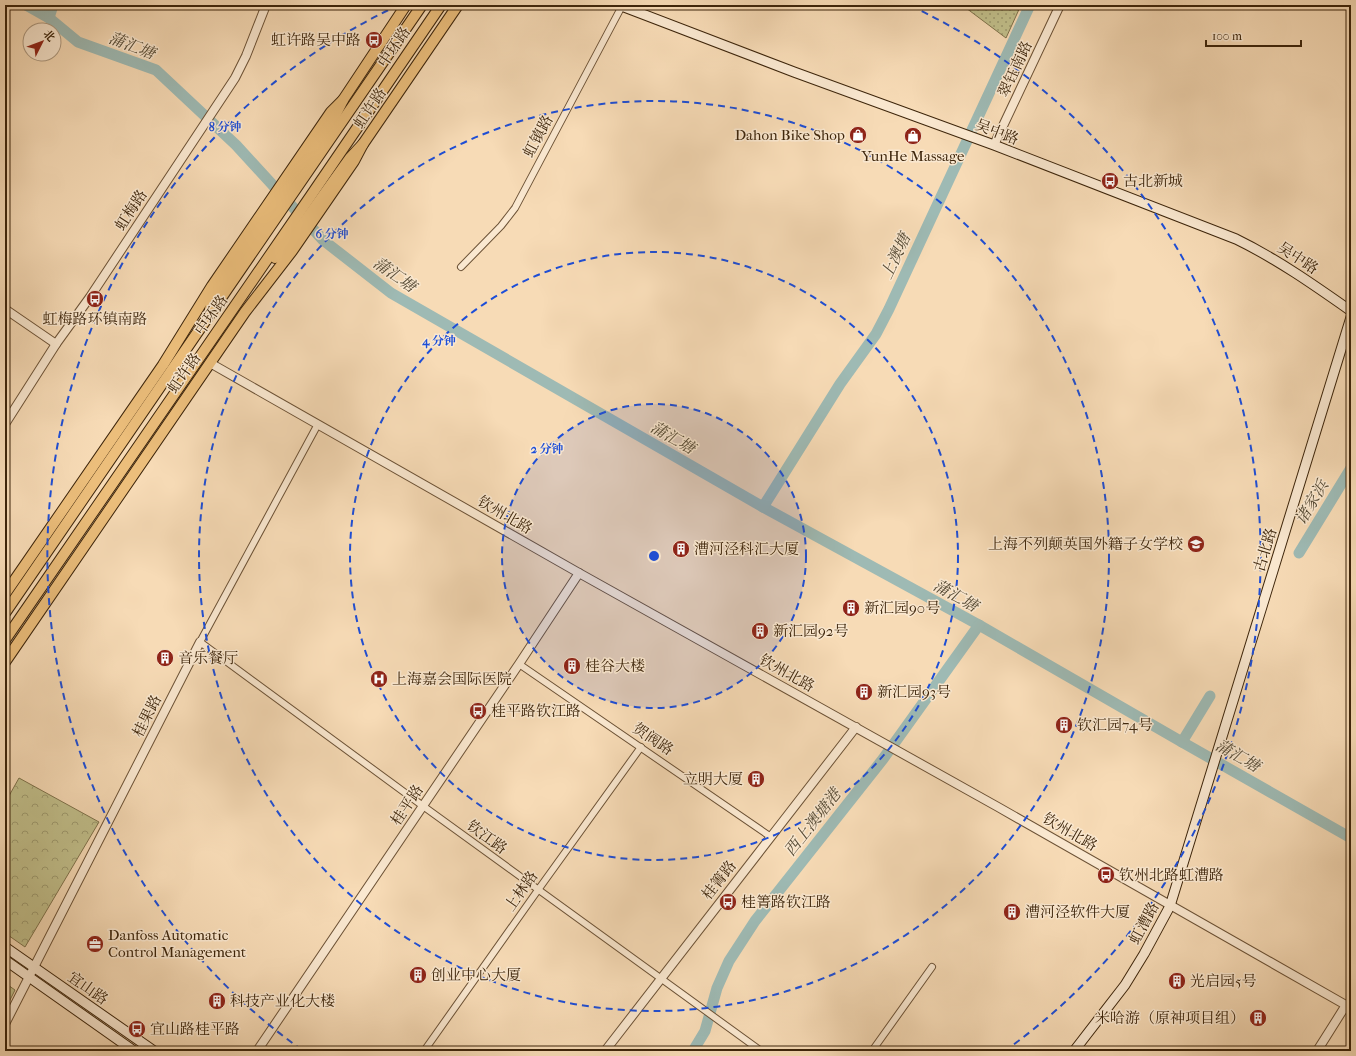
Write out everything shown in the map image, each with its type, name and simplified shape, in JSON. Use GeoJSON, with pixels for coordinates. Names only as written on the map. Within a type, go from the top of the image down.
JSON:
{"type":"FeatureCollection","features":[{"type":"Feature","properties":{"kind":"main road","name":"虹许路"},"geometry":{"type":"LineString","coordinates":[[5,594],[163,365],[212,286],[271,214],[335,116],[343,100],[406,5]]}},
{"type":"Feature","properties":{"kind":"main road","name":"中环路"},"geometry":{"type":"LineString","coordinates":[[5,614],[208,319],[271,214],[293,181],[422,5]]}},
{"type":"Feature","properties":{"kind":"main road","name":"中环路"},"geometry":{"type":"LineString","coordinates":[[5,640],[244,294],[293,236],[316,203],[441,5]]}},
{"type":"Feature","properties":{"kind":"main road","name":"虹许路"},"geometry":{"type":"LineString","coordinates":[[5,662],[245,312],[293,236],[350,158],[363,144],[458,5]]}},
{"type":"Feature","properties":{"kind":"main road","name":"吴中路"},"geometry":{"type":"LineString","coordinates":[[621,6],[794,72],[994,145],[1236,239],[1259,250],[1286,266],[1351,311]]}},
{"type":"Feature","properties":{"kind":"main road","name":"古北路"},"geometry":{"type":"LineString","coordinates":[[1205,792],[1351,317]]}},
{"type":"Feature","properties":{"kind":"main road","name":"虹漕路"},"geometry":{"type":"LineString","coordinates":[[1074,1051],[1125,985],[1170,906],[1205,792]]}},
{"type":"Feature","properties":{"kind":"main road","name":"宜山路"},"geometry":{"type":"LineString","coordinates":[[5,947],[154,1051]]}},
{"type":"Feature","properties":{"kind":"main road","name":"宜山路"},"geometry":{"type":"LineString","coordinates":[[5,960],[134,1051]]}},
{"type":"Feature","properties":{"kind":"street","name":"虹梅路"},"geometry":{"type":"LineString","coordinates":[[5,424],[56,344],[90,297],[235,78],[246,56],[266,5]]}},
{"type":"Feature","properties":{"kind":"street","name":"翠钰南路"},"geometry":{"type":"LineString","coordinates":[[994,145],[1060,5]]}},
{"type":"Feature","properties":{"kind":"street","name":"虹镇路"},"geometry":{"type":"LineString","coordinates":[[461,267],[501,226],[515,208],[621,6]]}},
{"type":"Feature","properties":{"kind":"street"},"geometry":{"type":"LineString","coordinates":[[5,309],[56,344]]}},
{"type":"Feature","properties":{"kind":"street","name":"钦州北路"},"geometry":{"type":"LineString","coordinates":[[210,363],[579,573],[856,727],[1348,1007]]}},
{"type":"Feature","properties":{"kind":"street","name":"桂果路"},"geometry":{"type":"LineString","coordinates":[[5,1024],[200,642],[318,424]]}},
{"type":"Feature","properties":{"kind":"street","name":"桂平路"},"geometry":{"type":"LineString","coordinates":[[257,1051],[579,573]]}},
{"type":"Feature","properties":{"kind":"street","name":"钦江路"},"geometry":{"type":"LineString","coordinates":[[200,642],[760,1051]]}},
{"type":"Feature","properties":{"kind":"street","name":"贺阀路"},"geometry":{"type":"LineString","coordinates":[[519,664],[771,836]]}},
{"type":"Feature","properties":{"kind":"street","name":"桂箐路"},"geometry":{"type":"LineString","coordinates":[[605,1051],[856,727]]}},
{"type":"Feature","properties":{"kind":"street","name":"上林路"},"geometry":{"type":"LineString","coordinates":[[424,1051],[641,748]]}},
{"type":"Feature","properties":{"kind":"street"},"geometry":{"type":"LineString","coordinates":[[872,1051],[932,967]]}},
{"type":"Feature","properties":{"kind":"street"},"geometry":{"type":"LineString","coordinates":[[1317,1051],[1348,1007]]}},
{"type":"Feature","properties":{"kind":"green space"},"geometry":{"type":"Polygon","coordinates":[[[962,5],[1021,5],[1006,38],[962,5]]]}},
{"type":"Feature","properties":{"kind":"green space"},"geometry":{"type":"Polygon","coordinates":[[[19,778],[99,822],[25,947],[5,933],[5,803],[19,778]]]}},
{"type":"Feature","properties":{"kind":"green space"},"geometry":{"type":"Polygon","coordinates":[[[5,983],[15,990],[5,1010],[5,983]]]}},
{"type":"Feature","properties":{"kind":"waterway","name":"蒲汇塘"},"geometry":{"type":"LineString","coordinates":[[26,5],[49,18],[78,42],[156,70],[236,145],[323,240],[391,293],[763,507],[979,625],[1351,838]]}},
{"type":"Feature","properties":{"kind":"waterway"},"geometry":{"type":"LineString","coordinates":[[49,18],[53,5]]}},
{"type":"Feature","properties":{"kind":"waterway","name":"上澳塘"},"geometry":{"type":"LineString","coordinates":[[763,507],[840,384],[876,334],[1030,5]]}},
{"type":"Feature","properties":{"kind":"waterway","name":"诸家浜"},"geometry":{"type":"LineString","coordinates":[[1299,553],[1351,468]]}},
{"type":"Feature","properties":{"kind":"waterway","name":"西上澳塘港"},"geometry":{"type":"LineString","coordinates":[[693,1051],[705,1031],[717,988],[729,961],[755,921],[883,759],[979,625]]}},
{"type":"Feature","properties":{"kind":"waterway","name":"诸家浜"},"geometry":{"type":"LineString","coordinates":[[1182,742],[1210,696]]}},
{"type":"Feature","properties":{"kind":"place","name":"虹许路吴中路"},"geometry":{"type":"Point","coordinates":[374,40]}},
{"type":"Feature","properties":{"kind":"place","name":"Dahon Bike Shop"},"geometry":{"type":"Point","coordinates":[858,135]}},
{"type":"Feature","properties":{"kind":"place","name":"YunHe Massage"},"geometry":{"type":"Point","coordinates":[913,136]}},
{"type":"Feature","properties":{"kind":"place","name":"古北新城"},"geometry":{"type":"Point","coordinates":[1110,181]}},
{"type":"Feature","properties":{"kind":"place","name":"虹梅路环镇南路"},"geometry":{"type":"Point","coordinates":[95,299]}},
{"type":"Feature","properties":{"kind":"place","name":"上海不列颠英国外籍子女学校"},"geometry":{"type":"Point","coordinates":[1196,544]}},
{"type":"Feature","properties":{"kind":"place","name":"漕河泾科汇大厦"},"geometry":{"type":"Point","coordinates":[681,549]}},
{"type":"Feature","properties":{"kind":"place","name":"新汇园90号"},"geometry":{"type":"Point","coordinates":[851,608]}},
{"type":"Feature","properties":{"kind":"place","name":"新汇园92号"},"geometry":{"type":"Point","coordinates":[760,631]}},
{"type":"Feature","properties":{"kind":"place","name":"音乐餐厅"},"geometry":{"type":"Point","coordinates":[165,658]}},
{"type":"Feature","properties":{"kind":"place","name":"桂谷大楼"},"geometry":{"type":"Point","coordinates":[572,666]}},
{"type":"Feature","properties":{"kind":"place","name":"上海嘉会国际医院"},"geometry":{"type":"Point","coordinates":[379,679]}},
{"type":"Feature","properties":{"kind":"place","name":"新汇园93号"},"geometry":{"type":"Point","coordinates":[864,692]}},
{"type":"Feature","properties":{"kind":"place","name":"桂平路钦江路"},"geometry":{"type":"Point","coordinates":[478,711]}},
{"type":"Feature","properties":{"kind":"place","name":"钦汇园74号"},"geometry":{"type":"Point","coordinates":[1064,725]}},
{"type":"Feature","properties":{"kind":"place","name":"立明大厦"},"geometry":{"type":"Point","coordinates":[756,779]}},
{"type":"Feature","properties":{"kind":"place","name":"钦州北路虹漕路"},"geometry":{"type":"Point","coordinates":[1106,875]}},
{"type":"Feature","properties":{"kind":"place","name":"桂箐路钦江路"},"geometry":{"type":"Point","coordinates":[728,902]}},
{"type":"Feature","properties":{"kind":"place","name":"漕河泾软件大厦"},"geometry":{"type":"Point","coordinates":[1012,912]}},
{"type":"Feature","properties":{"kind":"place","name":"Danfoss Automatic Control Management"},"geometry":{"type":"Point","coordinates":[95,944]}},
{"type":"Feature","properties":{"kind":"place","name":"创业中心大厦"},"geometry":{"type":"Point","coordinates":[418,975]}},
{"type":"Feature","properties":{"kind":"place","name":"光启园5号"},"geometry":{"type":"Point","coordinates":[1177,981]}},
{"type":"Feature","properties":{"kind":"place","name":"科技产业化大楼"},"geometry":{"type":"Point","coordinates":[217,1001]}},
{"type":"Feature","properties":{"kind":"place","name":"米哈游（原神项目组）"},"geometry":{"type":"Point","coordinates":[1258,1018]}},
{"type":"Feature","properties":{"kind":"place","name":"宜山路桂平路"},"geometry":{"type":"Point","coordinates":[137,1029]}}]}
